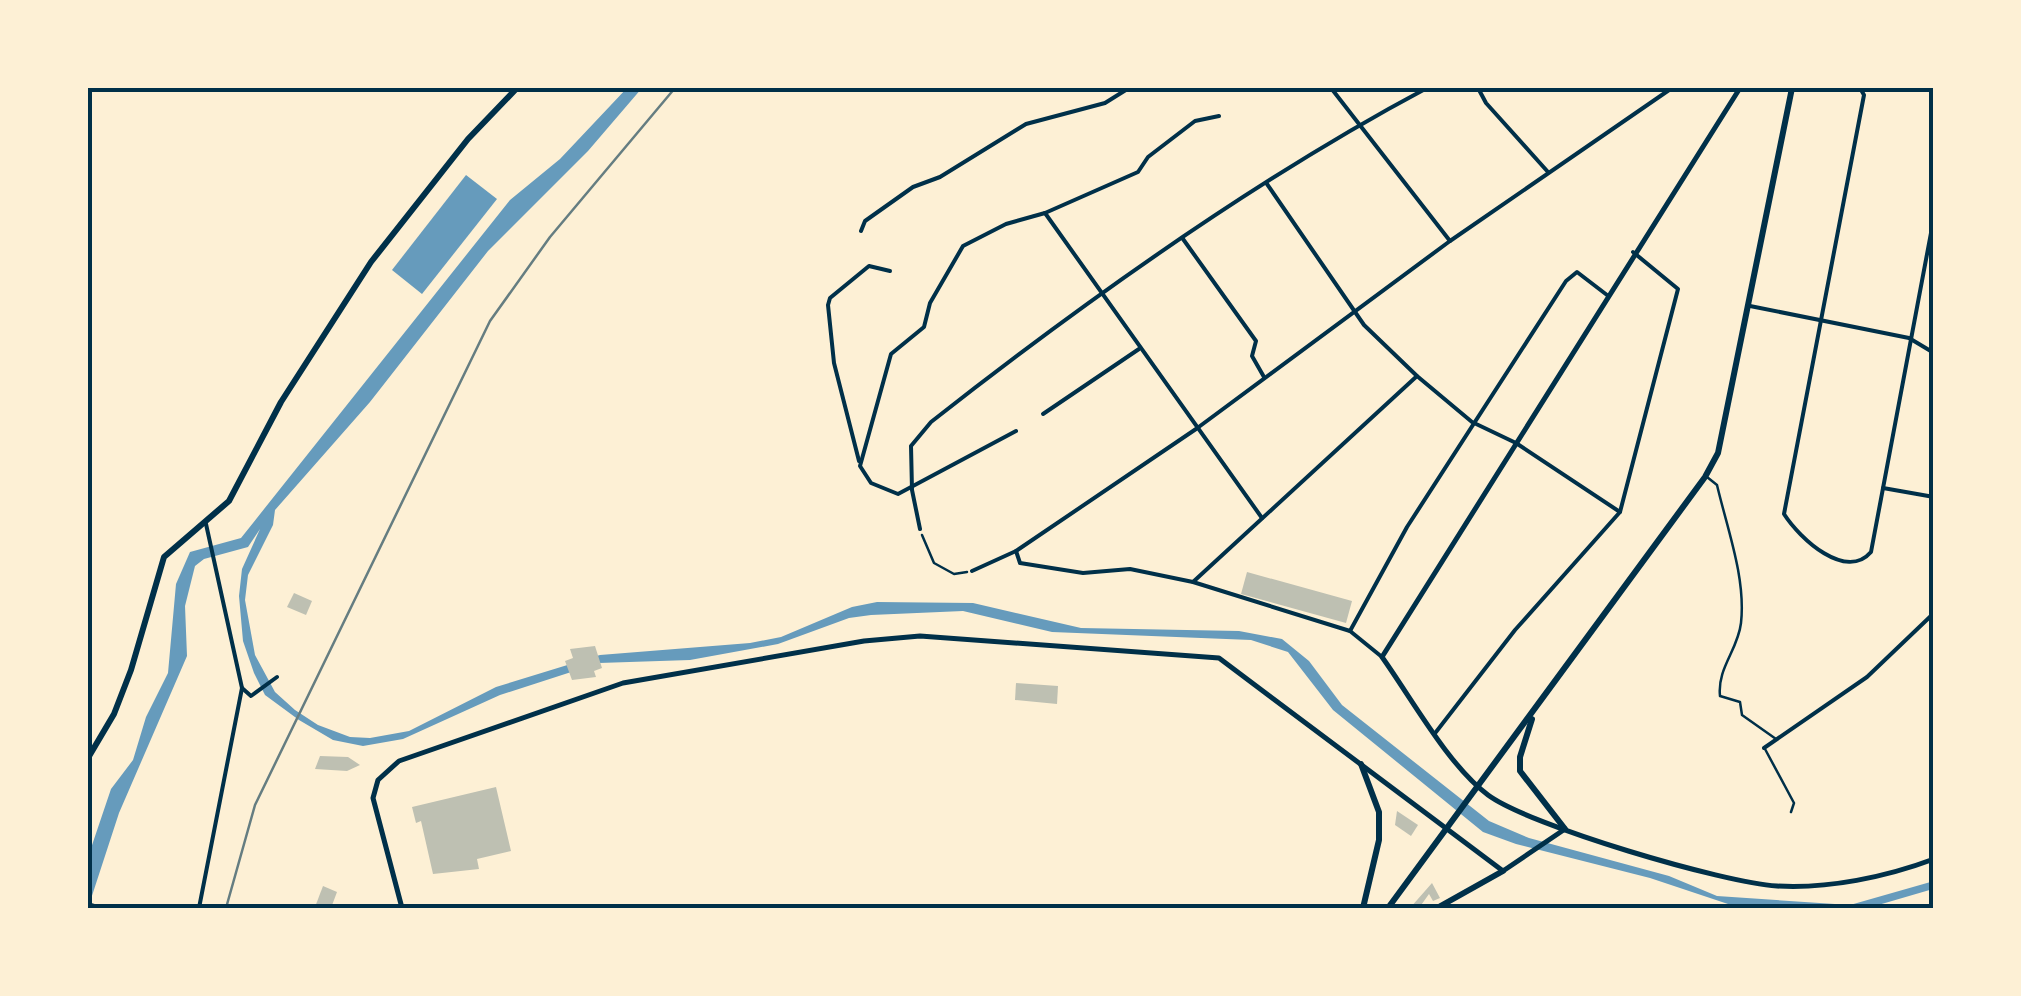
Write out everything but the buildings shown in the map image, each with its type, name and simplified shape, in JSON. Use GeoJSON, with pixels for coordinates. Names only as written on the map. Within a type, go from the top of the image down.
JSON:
{"type":"FeatureCollection","features":[{"type":"Feature","properties":{"kind":"main road"},"geometry":{"type":"LineString","coordinates":[[88,769],[88,756],[114,714],[131,670],[164,557],[228,501],[281,402],[371,262],[468,139],[516,88]]}},
{"type":"Feature","properties":{"kind":"main road"},"geometry":{"type":"LineString","coordinates":[[1388,908],[1705,477],[1723,440],[1792,88]]}},
{"type":"Feature","properties":{"kind":"main road"},"geometry":{"type":"LineString","coordinates":[[1533,712],[1520,770],[1566,830]]}},
{"type":"Feature","properties":{"kind":"main road"},"geometry":{"type":"LineString","coordinates":[[1361,764],[1379,812],[1380,840],[1364,908]]}},
{"type":"Feature","properties":{"kind":"main road"},"geometry":{"type":"LineString","coordinates":[[1437,908],[1503,870]]}},
{"type":"Feature","properties":{"kind":"main road"},"geometry":{"type":"LineString","coordinates":[[88,905],[98,908]]}},
{"type":"Feature","properties":{"kind":"street"},"geometry":{"type":"LineString","coordinates":[[862,231],[865,220],[913,187],[940,177],[1026,124],[1105,103],[1129,88]]}},
{"type":"Feature","properties":{"kind":"street"},"geometry":{"type":"LineString","coordinates":[[1331,88],[1450,241]]}},
{"type":"Feature","properties":{"kind":"street"},"geometry":{"type":"LineString","coordinates":[[920,529],[912,490],[911,446],[931,422],[1183,239],[1362,123],[1427,88]]}},
{"type":"Feature","properties":{"kind":"street"},"geometry":{"type":"LineString","coordinates":[[1478,88],[1486,103],[1548,172]]}},
{"type":"Feature","properties":{"kind":"street"},"geometry":{"type":"LineString","coordinates":[[972,571],[1016,552],[1196,430],[1450,241],[1672,88]]}},
{"type":"Feature","properties":{"kind":"street"},"geometry":{"type":"LineString","coordinates":[[1382,657],[1740,88]]}},
{"type":"Feature","properties":{"kind":"street"},"geometry":{"type":"LineString","coordinates":[[1860,88],[1864,95],[1784,514],[1834,559],[1858,564],[1871,552],[1934,217]]}},
{"type":"Feature","properties":{"kind":"street"},"geometry":{"type":"LineString","coordinates":[[860,466],[891,354],[924,327],[930,303],[962,246],[1006,224],[1045,214],[1138,172],[1148,156],[1195,121],[1219,116]]}},
{"type":"Feature","properties":{"kind":"street"},"geometry":{"type":"LineString","coordinates":[[1268,184],[1355,312],[1417,376],[1472,422],[1516,443],[1620,512]]}},
{"type":"Feature","properties":{"kind":"street"},"geometry":{"type":"LineString","coordinates":[[1045,214],[1262,518]]}},
{"type":"Feature","properties":{"kind":"street"},"geometry":{"type":"LineString","coordinates":[[1183,239],[1256,341],[1252,356],[1265,378]]}},
{"type":"Feature","properties":{"kind":"street"},"geometry":{"type":"LineString","coordinates":[[1436,732],[1514,630],[1620,512],[1678,289],[1634,252]]}},
{"type":"Feature","properties":{"kind":"street"},"geometry":{"type":"LineString","coordinates":[[890,271],[869,266],[830,298],[828,304],[834,362],[864,477],[881,490],[898,494],[912,490],[975,450],[1016,431]]}},
{"type":"Feature","properties":{"kind":"street"},"geometry":{"type":"LineString","coordinates":[[1350,631],[1406,528],[1571,275],[1577,272],[1607,295]]}},
{"type":"Feature","properties":{"kind":"street"},"geometry":{"type":"LineString","coordinates":[[1750,306],[1910,338],[1934,353]]}},
{"type":"Feature","properties":{"kind":"street"},"geometry":{"type":"LineString","coordinates":[[1043,414],[1139,349]]}},
{"type":"Feature","properties":{"kind":"street"},"geometry":{"type":"LineString","coordinates":[[1193,582],[1417,376]]}},
{"type":"Feature","properties":{"kind":"street"},"geometry":{"type":"LineString","coordinates":[[1883,488],[1934,497]]}},
{"type":"Feature","properties":{"kind":"street"},"geometry":{"type":"LineString","coordinates":[[198,908],[242,688],[206,524]]}},
{"type":"Feature","properties":{"kind":"street"},"geometry":{"type":"LineString","coordinates":[[1016,552],[1020,563],[1083,573],[1130,568],[1193,582],[1350,631],[1382,657],[1461,768],[1488,795],[1566,830],[1718,875],[1777,886],[1882,875],[1934,860]]}},
{"type":"Feature","properties":{"kind":"street"},"geometry":{"type":"LineString","coordinates":[[1764,748],[1866,677],[1934,613]]}},
{"type":"Feature","properties":{"kind":"street"},"geometry":{"type":"LineString","coordinates":[[402,908],[374,798],[378,780],[390,766],[624,683],[814,648],[920,636],[1219,658],[1503,870],[1566,830]]}},
{"type":"Feature","properties":{"kind":"street"},"geometry":{"type":"LineString","coordinates":[[242,688],[251,696],[278,677]]}},
{"type":"Feature","properties":{"kind":"lane"},"geometry":{"type":"LineString","coordinates":[[1705,477],[1717,484],[1742,592],[1740,636],[1724,665],[1720,696],[1740,702],[1742,715],[1777,740]]}},
{"type":"Feature","properties":{"kind":"lane"},"geometry":{"type":"LineString","coordinates":[[1764,748],[1794,803],[1791,812]]}},
{"type":"Feature","properties":{"kind":"path"},"geometry":{"type":"LineString","coordinates":[[920,529],[934,563],[954,574],[972,571]]}},
{"type":"Feature","properties":{"kind":"water"},"geometry":{"type":"Polygon","coordinates":[[[627,88],[642,88],[588,151],[488,251],[370,402],[275,510],[273,525],[248,575],[245,600],[255,655],[275,692],[318,725],[350,737],[370,738],[409,731],[496,687],[600,655],[750,643],[781,637],[852,607],[877,602],[973,603],[1081,628],[1239,631],[1282,639],[1309,661],[1342,705],[1489,821],[1529,838],[1669,876],[1717,896],[1850,905],[1934,881],[1933,889],[1868,908],[1740,908],[1650,878],[1516,844],[1483,832],[1333,710],[1288,652],[1251,640],[1052,632],[963,611],[849,618],[778,644],[690,660],[599,663],[500,695],[403,739],[363,746],[333,740],[265,695],[254,673],[243,641],[239,596],[242,569],[260,529],[248,547],[204,559],[195,566],[185,606],[187,656],[119,813],[88,908],[88,857],[111,789],[133,760],[146,717],[168,673],[176,584],[190,552],[241,538],[510,200],[560,159],[627,88]]]}},
{"type":"Feature","properties":{"kind":"water"},"geometry":{"type":"Polygon","coordinates":[[[466,175],[497,199],[422,294],[392,270],[466,175]]]}},
{"type":"Feature","properties":{"kind":"railway"},"geometry":{"type":"LineString","coordinates":[[226,908],[255,805],[490,321],[550,237],[675,88]]}}]}
